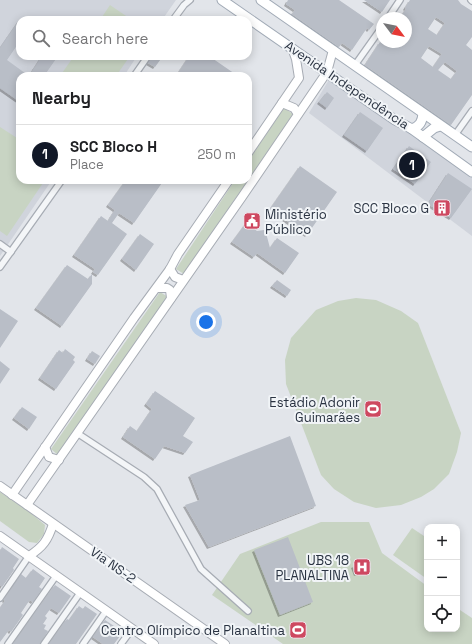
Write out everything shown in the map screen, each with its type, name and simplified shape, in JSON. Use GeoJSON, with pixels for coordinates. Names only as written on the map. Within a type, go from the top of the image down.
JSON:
{"type":"FeatureCollection","features":[{"type":"Feature","properties":{"kind":"main road","name":"Avenida Independência"},"geometry":{"type":"LineString","coordinates":[[222,0],[245,16]]}},
{"type":"Feature","properties":{"kind":"main road","name":"Avenida Independência"},"geometry":{"type":"LineString","coordinates":[[261,0],[472,147]]}},
{"type":"Feature","properties":{"kind":"main road","name":"Avenida Independência"},"geometry":{"type":"LineString","coordinates":[[252,21],[395,120],[412,129],[472,172]]}},
{"type":"Feature","properties":{"kind":"main road"},"geometry":{"type":"LineString","coordinates":[[412,129],[420,124],[423,114]]}},
{"type":"Feature","properties":{"kind":"main road"},"geometry":{"type":"LineString","coordinates":[[423,137],[434,128],[440,126]]}},
{"type":"Feature","properties":{"kind":"street"},"geometry":{"type":"LineString","coordinates":[[176,16],[184,5],[190,0]]}},
{"type":"Feature","properties":{"kind":"street"},"geometry":{"type":"LineString","coordinates":[[392,12],[400,0]]}},
{"type":"Feature","properties":{"kind":"street"},"geometry":{"type":"LineString","coordinates":[[355,65],[376,35]]}},
{"type":"Feature","properties":{"kind":"street"},"geometry":{"type":"LineString","coordinates":[[252,147],[299,78],[296,59],[292,48]]}},
{"type":"Feature","properties":{"kind":"street"},"geometry":{"type":"LineString","coordinates":[[252,182],[327,72],[333,50]]}},
{"type":"Feature","properties":{"kind":"street"},"geometry":{"type":"LineString","coordinates":[[137,72],[145,60]]}},
{"type":"Feature","properties":{"kind":"street"},"geometry":{"type":"LineString","coordinates":[[282,103],[294,108],[298,114]]}},
{"type":"Feature","properties":{"kind":"street"},"geometry":{"type":"LineString","coordinates":[[455,135],[472,111]]}},
{"type":"Feature","properties":{"kind":"street"},"geometry":{"type":"LineString","coordinates":[[0,267],[59,184]]}},
{"type":"Feature","properties":{"kind":"street"},"geometry":{"type":"LineString","coordinates":[[12,495],[134,318],[157,288],[178,254],[226,184]]}},
{"type":"Feature","properties":{"kind":"street"},"geometry":{"type":"LineString","coordinates":[[27,505],[251,184]]}},
{"type":"Feature","properties":{"kind":"street"},"geometry":{"type":"LineString","coordinates":[[0,244],[10,252]]}},
{"type":"Feature","properties":{"kind":"street"},"geometry":{"type":"LineString","coordinates":[[170,269],[175,278],[183,280]]}},
{"type":"Feature","properties":{"kind":"street"},"geometry":{"type":"LineString","coordinates":[[157,288],[167,288],[170,290],[171,298]]}},
{"type":"Feature","properties":{"kind":"street"},"geometry":{"type":"LineString","coordinates":[[77,433],[144,477],[157,489],[202,569],[248,611]]}},
{"type":"Feature","properties":{"kind":"street"},"geometry":{"type":"LineString","coordinates":[[45,447],[49,457],[59,460]]}},
{"type":"Feature","properties":{"kind":"street","name":"Via NS-2"},"geometry":{"type":"LineString","coordinates":[[0,486],[225,644]]}},
{"type":"Feature","properties":{"kind":"street"},"geometry":{"type":"LineString","coordinates":[[0,598],[29,556],[38,550],[49,538],[53,524]]}},
{"type":"Feature","properties":{"kind":"street"},"geometry":{"type":"LineString","coordinates":[[0,536],[154,644]]}},
{"type":"Feature","properties":{"kind":"street"},"geometry":{"type":"LineString","coordinates":[[8,644],[56,576]]}},
{"type":"Feature","properties":{"kind":"street"},"geometry":{"type":"LineString","coordinates":[[44,644],[80,592]]}},
{"type":"Feature","properties":{"kind":"street"},"geometry":{"type":"LineString","coordinates":[[83,644],[106,611]]}},
{"type":"Feature","properties":{"kind":"street"},"geometry":{"type":"LineString","coordinates":[[121,644],[132,629]]}},
{"type":"Feature","properties":{"kind":"shaded area"},"geometry":{"type":"Polygon","coordinates":[[[0,0],[176,0],[165,16],[16,16],[16,60],[134,60],[127,72],[16,72],[16,184],[49,184],[0,256],[0,0]]]}},
{"type":"Feature","properties":{"kind":"shaded area"},"geometry":{"type":"Polygon","coordinates":[[[330,78],[472,177],[472,236],[309,113],[330,78]]]}},
{"type":"Feature","properties":{"kind":"green space"},"geometry":{"type":"Polygon","coordinates":[[[110,5],[126,16],[103,16],[110,5]]]}},
{"type":"Feature","properties":{"kind":"green space"},"geometry":{"type":"Polygon","coordinates":[[[71,60],[127,60],[119,72],[63,72],[71,60]]]}},
{"type":"Feature","properties":{"kind":"green space"},"geometry":{"type":"Polygon","coordinates":[[[284,108],[293,114],[252,174],[252,155],[284,108]]]}},
{"type":"Feature","properties":{"kind":"green space"},"geometry":{"type":"Polygon","coordinates":[[[0,127],[16,137],[16,184],[42,184],[7,236],[0,231],[0,127]]]}},
{"type":"Feature","properties":{"kind":"green space"},"geometry":{"type":"Polygon","coordinates":[[[232,184],[245,184],[184,274],[176,269],[232,184]]]}},
{"type":"Feature","properties":{"kind":"green space"},"geometry":{"type":"Polygon","coordinates":[[[160,292],[168,297],[58,455],[51,449],[160,292]]]}},
{"type":"Feature","properties":{"kind":"green space","name":"Estádio Adonir Guimarães"},"geometry":{"type":"Polygon","coordinates":[[[356,298],[376,300],[401,311],[418,323],[461,433],[457,452],[449,474],[434,489],[421,497],[401,505],[376,508],[354,502],[334,489],[321,475],[286,384],[285,360],[291,338],[316,310],[338,301],[356,298]]]}},
{"type":"Feature","properties":{"kind":"green space"},"geometry":{"type":"Polygon","coordinates":[[[0,492],[27,510],[45,525],[44,534],[37,543],[29,542],[0,521],[0,492]]]}},
{"type":"Feature","properties":{"kind":"green space"},"geometry":{"type":"Polygon","coordinates":[[[321,522],[369,522],[382,553],[424,584],[424,632],[460,632],[460,610],[472,618],[472,644],[283,644],[212,595],[240,554],[321,522]]]}},
{"type":"Feature","properties":{"kind":"green space"},"geometry":{"type":"Polygon","coordinates":[[[412,528],[424,536],[424,577],[393,555],[412,528]]]}},
{"type":"Feature","properties":{"kind":"building"},"geometry":{"type":"Polygon","coordinates":[[[288,0],[339,0],[374,24],[369,30],[367,28],[352,50],[342,43],[339,47],[292,14],[295,10],[286,4],[288,0]]]}},
{"type":"Feature","properties":{"kind":"building"},"geometry":{"type":"Polygon","coordinates":[[[364,0],[390,0],[382,12],[364,0]]]}},
{"type":"Feature","properties":{"kind":"building"},"geometry":{"type":"Polygon","coordinates":[[[410,0],[458,0],[461,4],[472,11],[472,37],[466,45],[472,50],[472,95],[451,125],[365,65],[376,48],[412,48],[412,12],[404,12],[406,9],[405,8],[410,0]],[[436,17],[428,29],[437,35],[445,23],[436,17]],[[429,46],[421,58],[433,67],[442,54],[429,46]],[[445,62],[438,70],[451,79],[457,71],[445,62]]]}},
{"type":"Feature","properties":{"kind":"building"},"geometry":{"type":"Polygon","coordinates":[[[16,25],[16,47],[7,60],[24,72],[16,72],[16,99],[0,88],[0,48],[16,25]]]}},
{"type":"Feature","properties":{"kind":"building"},"geometry":{"type":"Polygon","coordinates":[[[39,60],[55,60],[47,72],[32,72],[39,60]]]}},
{"type":"Feature","properties":{"kind":"building"},"geometry":{"type":"Polygon","coordinates":[[[150,60],[160,60],[155,67],[148,63],[150,60]]]}},
{"type":"Feature","properties":{"kind":"building"},"geometry":{"type":"Polygon","coordinates":[[[187,60],[215,60],[232,72],[179,72],[187,60]]]}},
{"type":"Feature","properties":{"kind":"building"},"geometry":{"type":"Polygon","coordinates":[[[327,92],[334,98],[327,108],[319,102],[327,92]]]}},
{"type":"Feature","properties":{"kind":"building"},"geometry":{"type":"Polygon","coordinates":[[[360,112],[383,128],[367,151],[344,135],[360,112]]]}},
{"type":"Feature","properties":{"kind":"building"},"geometry":{"type":"Polygon","coordinates":[[[409,146],[431,162],[415,184],[393,169],[409,146]]]}},
{"type":"Feature","properties":{"kind":"building"},"geometry":{"type":"Polygon","coordinates":[[[300,166],[337,192],[307,235],[270,209],[300,166]]]}},
{"type":"Feature","properties":{"kind":"building"},"geometry":{"type":"Polygon","coordinates":[[[448,173],[472,189],[451,218],[428,204],[448,173]]]}},
{"type":"Feature","properties":{"kind":"building"},"geometry":{"type":"Polygon","coordinates":[[[123,184],[161,184],[134,223],[119,213],[112,223],[127,234],[98,275],[93,272],[95,269],[74,255],[101,216],[108,221],[115,210],[108,205],[123,184]]]}},
{"type":"Feature","properties":{"kind":"building"},"geometry":{"type":"Polygon","coordinates":[[[246,223],[257,231],[264,230],[270,248],[277,238],[299,253],[285,273],[257,253],[254,257],[232,242],[246,223]]]}},
{"type":"Feature","properties":{"kind":"building"},"geometry":{"type":"Polygon","coordinates":[[[140,234],[154,244],[136,270],[122,259],[140,234]]]}},
{"type":"Feature","properties":{"kind":"building"},"geometry":{"type":"Polygon","coordinates":[[[67,265],[88,279],[92,274],[92,284],[62,326],[36,308],[67,265]]]}},
{"type":"Feature","properties":{"kind":"building"},"geometry":{"type":"Polygon","coordinates":[[[277,280],[291,290],[287,296],[272,286],[277,280]]]}},
{"type":"Feature","properties":{"kind":"building"},"geometry":{"type":"Polygon","coordinates":[[[0,309],[18,321],[0,348],[0,309]]]}},
{"type":"Feature","properties":{"kind":"building"},"geometry":{"type":"Polygon","coordinates":[[[65,349],[75,357],[73,360],[75,362],[56,389],[40,378],[59,350],[63,353],[65,349]]]}},
{"type":"Feature","properties":{"kind":"building"},"geometry":{"type":"Polygon","coordinates":[[[92,351],[100,356],[95,364],[87,359],[92,351]]]}},
{"type":"Feature","properties":{"kind":"building"},"geometry":{"type":"Polygon","coordinates":[[[0,361],[10,369],[0,384],[0,361]]]}},
{"type":"Feature","properties":{"kind":"building"},"geometry":{"type":"Polygon","coordinates":[[[155,391],[195,418],[183,436],[193,442],[185,453],[164,446],[155,459],[123,437],[130,426],[137,431],[152,409],[146,404],[155,391]]]}},
{"type":"Feature","properties":{"kind":"building"},"geometry":{"type":"Polygon","coordinates":[[[22,407],[37,417],[29,429],[14,418],[22,407]]]}},
{"type":"Feature","properties":{"kind":"building"},"geometry":{"type":"Polygon","coordinates":[[[290,436],[316,506],[209,547],[185,505],[200,500],[190,475],[290,436]]]}},
{"type":"Feature","properties":{"kind":"building"},"geometry":{"type":"Polygon","coordinates":[[[288,537],[313,602],[280,615],[254,550],[288,537]]]}},
{"type":"Feature","properties":{"kind":"building"},"geometry":{"type":"Polygon","coordinates":[[[2,547],[19,559],[13,568],[14,570],[2,587],[0,585],[0,551],[2,547]]]}},
{"type":"Feature","properties":{"kind":"building","name":"UBS 18 PLANALTINA"},"geometry":{"type":"Polygon","coordinates":[[[369,560],[371,568],[356,574],[353,566],[369,560]]]}},
{"type":"Feature","properties":{"kind":"building"},"geometry":{"type":"Polygon","coordinates":[[[33,569],[45,578],[39,587],[42,589],[33,602],[30,600],[21,613],[23,615],[11,632],[9,630],[0,642],[0,608],[21,574],[26,578],[33,569]]]}},
{"type":"Feature","properties":{"kind":"building"},"geometry":{"type":"Polygon","coordinates":[[[55,585],[71,596],[59,613],[51,608],[45,616],[47,618],[43,624],[46,625],[44,629],[48,631],[40,644],[13,644],[55,585]]]}},
{"type":"Feature","properties":{"kind":"building"},"geometry":{"type":"Polygon","coordinates":[[[79,606],[83,609],[85,606],[97,614],[76,644],[49,644],[67,619],[69,620],[79,606]]]}},
{"type":"Feature","properties":{"kind":"building"},"geometry":{"type":"Polygon","coordinates":[[[105,620],[123,632],[114,644],[103,644],[93,637],[105,620]]]}},
{"type":"Feature","properties":{"kind":"place","name":"SCC Bloco H"},"geometry":{"type":"Point","coordinates":[412,165]}},
{"type":"Feature","properties":{"kind":"place","name":"SCC Bloco G"},"geometry":{"type":"Point","coordinates":[442,208]}},
{"type":"Feature","properties":{"kind":"place","name":"Ministério Público"},"geometry":{"type":"Point","coordinates":[252,221]}},
{"type":"Feature","properties":{"kind":"place","name":"Estádio Adonir Guimarães"},"geometry":{"type":"Point","coordinates":[373,409]}},
{"type":"Feature","properties":{"kind":"place","name":"UBS 18 PLANALTINA"},"geometry":{"type":"Point","coordinates":[362,567]}},
{"type":"Feature","properties":{"kind":"place","name":"Centro Olímpico de Planaltina"},"geometry":{"type":"Point","coordinates":[298,630]}}]}
